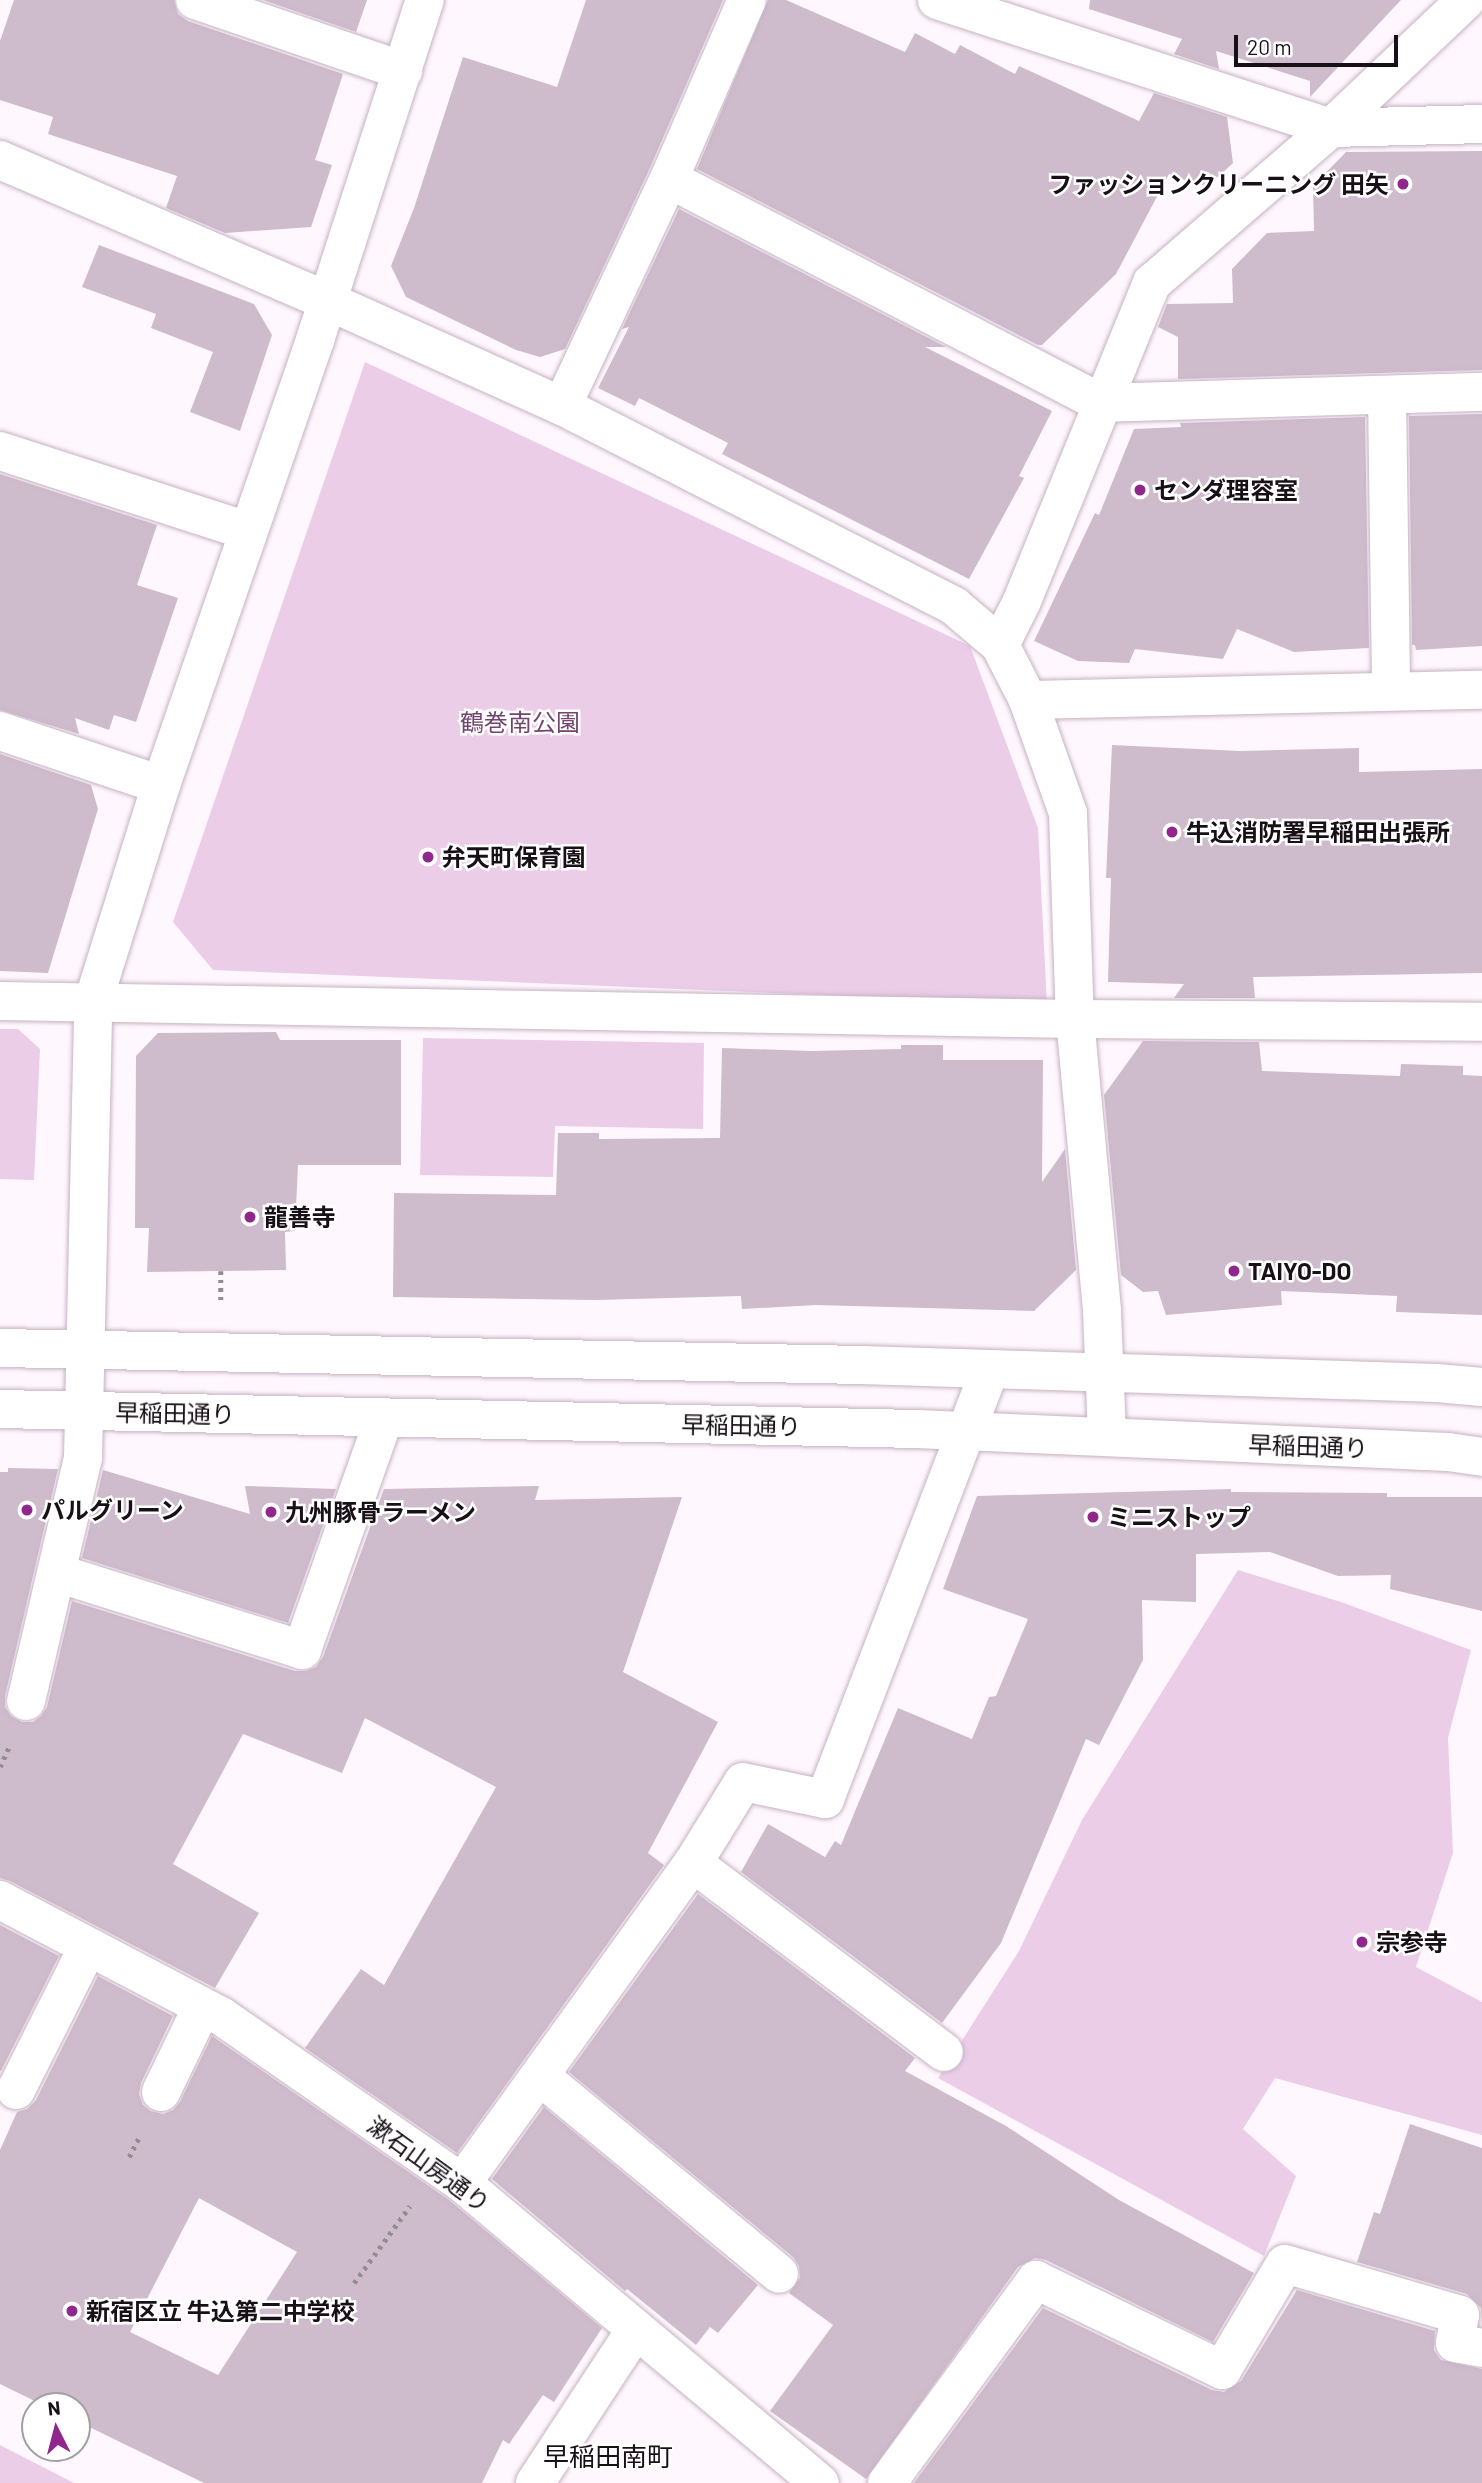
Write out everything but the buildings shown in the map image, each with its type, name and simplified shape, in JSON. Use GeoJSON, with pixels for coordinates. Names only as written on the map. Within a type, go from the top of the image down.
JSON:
{"type":"FeatureCollection","features":[{"type":"Feature","properties":{"kind":"street"},"geometry":{"type":"LineString","coordinates":[[195,0],[403,71]]}},
{"type":"Feature","properties":{"kind":"street"},"geometry":{"type":"LineString","coordinates":[[26,1701],[83,1458],[93,1002],[161,785],[328,301],[425,0]]}},
{"type":"Feature","properties":{"kind":"street"},"geometry":{"type":"LineString","coordinates":[[562,407],[669,179],[747,0]]}},
{"type":"Feature","properties":{"kind":"street"},"geometry":{"type":"LineString","coordinates":[[937,0],[1331,128],[1482,124]]}},
{"type":"Feature","properties":{"kind":"street"},"geometry":{"type":"LineString","coordinates":[[1000,645],[1022,601],[1152,283],[1331,128],[1466,0]]}},
{"type":"Feature","properties":{"kind":"street"},"geometry":{"type":"LineString","coordinates":[[0,160],[328,301],[562,407],[954,606],[1000,645],[1028,700],[1068,813],[1075,1019],[1105,1373],[1107,1437]]}},
{"type":"Feature","properties":{"kind":"street"},"geometry":{"type":"LineString","coordinates":[[669,179],[1101,403],[1482,392]]}},
{"type":"Feature","properties":{"kind":"street"},"geometry":{"type":"LineString","coordinates":[[1387,395],[1391,690]]}},
{"type":"Feature","properties":{"kind":"street"},"geometry":{"type":"LineString","coordinates":[[0,451],[247,531]]}},
{"type":"Feature","properties":{"kind":"street"},"geometry":{"type":"LineString","coordinates":[[1028,700],[1482,690]]}},
{"type":"Feature","properties":{"kind":"street"},"geometry":{"type":"LineString","coordinates":[[0,731],[161,785]]}},
{"type":"Feature","properties":{"kind":"street"},"geometry":{"type":"LineString","coordinates":[[0,1001],[1075,1019],[1482,1022]]}},
{"type":"Feature","properties":{"kind":"street"},"geometry":{"type":"LineString","coordinates":[[0,1348],[861,1365],[989,1371],[1437,1382],[1482,1387]]}},
{"type":"Feature","properties":{"kind":"street"},"geometry":{"type":"LineString","coordinates":[[449,2176],[540,2076],[693,1863],[743,1783],[825,1799],[989,1371]]}},
{"type":"Feature","properties":{"kind":"street","name":"早稲田通り"},"geometry":{"type":"LineString","coordinates":[[0,1409],[965,1431],[1448,1452],[1482,1457]]}},
{"type":"Feature","properties":{"kind":"street"},"geometry":{"type":"LineString","coordinates":[[57,1573],[302,1650],[384,1418]]}},
{"type":"Feature","properties":{"kind":"street"},"geometry":{"type":"LineString","coordinates":[[693,1863],[944,2052]]}},
{"type":"Feature","properties":{"kind":"street","name":"漱石山房通り"},"geometry":{"type":"LineString","coordinates":[[0,1900],[221,2017],[449,2176],[820,2483]]}},
{"type":"Feature","properties":{"kind":"street"},"geometry":{"type":"LineString","coordinates":[[16,2090],[88,1947]]}},
{"type":"Feature","properties":{"kind":"street"},"geometry":{"type":"LineString","coordinates":[[161,2092],[202,2007]]}},
{"type":"Feature","properties":{"kind":"street"},"geometry":{"type":"LineString","coordinates":[[540,2076],[779,2274]]}},
{"type":"Feature","properties":{"kind":"street"},"geometry":{"type":"LineString","coordinates":[[887,2483],[1036,2280],[1222,2370],[1285,2264],[1460,2315],[1455,2343],[1482,2348]]}},
{"type":"Feature","properties":{"kind":"street"},"geometry":{"type":"LineString","coordinates":[[535,2483],[635,2331]]}},
{"type":"Feature","properties":{"kind":"path"},"geometry":{"type":"LineString","coordinates":[[221,1271],[221,1303]]}},
{"type":"Feature","properties":{"kind":"path"},"geometry":{"type":"LineString","coordinates":[[0,1767],[13,1738]]}},
{"type":"Feature","properties":{"kind":"path"},"geometry":{"type":"LineString","coordinates":[[354,2283],[449,2176]]}},
{"type":"Feature","properties":{"kind":"green space","name":"鶴巻南公園"},"geometry":{"type":"Polygon","coordinates":[[[365,362],[970,646],[1038,828],[1047,1004],[213,970],[173,922],[365,362]]]}},
{"type":"Feature","properties":{"kind":"green space"},"geometry":{"type":"Polygon","coordinates":[[[0,1029],[18,1029],[40,1049],[34,1180],[0,1179],[0,1029]]]}},
{"type":"Feature","properties":{"kind":"green space"},"geometry":{"type":"Polygon","coordinates":[[[423,1038],[704,1043],[703,1129],[555,1126],[553,1177],[420,1175],[423,1038]]]}},
{"type":"Feature","properties":{"kind":"green space"},"geometry":{"type":"Polygon","coordinates":[[[1238,1570],[1344,1603],[1471,1650],[1448,1738],[1453,1853],[1416,1967],[1482,2002],[1482,2135],[1275,2078],[1243,2129],[1296,2176],[1264,2256],[938,2078],[1019,1951],[1082,1820],[1238,1570]]]}},
{"type":"Feature","properties":{"kind":"green space"},"geometry":{"type":"Polygon","coordinates":[[[0,2445],[21,2456],[21,2462],[33,2462],[74,2483],[0,2483],[0,2445]]]}},
{"type":"Feature","properties":{"kind":"place","name":"ファッションクリーニング 田矢"},"geometry":{"type":"Point","coordinates":[1403,184]}},
{"type":"Feature","properties":{"kind":"place","name":"センダ理容室"},"geometry":{"type":"Point","coordinates":[1140,490]}},
{"type":"Feature","properties":{"kind":"place","name":"牛込消防署早稲田出張所"},"geometry":{"type":"Point","coordinates":[1172,832]}},
{"type":"Feature","properties":{"kind":"place","name":"弁天町保育園"},"geometry":{"type":"Point","coordinates":[428,857]}},
{"type":"Feature","properties":{"kind":"place","name":"龍善寺"},"geometry":{"type":"Point","coordinates":[250,1217]}},
{"type":"Feature","properties":{"kind":"place","name":"TAIYO-DO"},"geometry":{"type":"Point","coordinates":[1234,1271]}},
{"type":"Feature","properties":{"kind":"place","name":"パルグリーン"},"geometry":{"type":"Point","coordinates":[27,1510]}},
{"type":"Feature","properties":{"kind":"place","name":"九州豚骨ラーメン"},"geometry":{"type":"Point","coordinates":[271,1512]}},
{"type":"Feature","properties":{"kind":"place","name":"ミニストップ"},"geometry":{"type":"Point","coordinates":[1093,1517]}},
{"type":"Feature","properties":{"kind":"place","name":"宗参寺"},"geometry":{"type":"Point","coordinates":[1362,1942]}},
{"type":"Feature","properties":{"kind":"place","name":"新宿区立 牛込第二中学校"},"geometry":{"type":"Point","coordinates":[72,2311]}},
{"type":"Feature","properties":{"kind":"district","name":"早稲田南町"},"geometry":{"type":"Point","coordinates":[608,2456]}}]}
